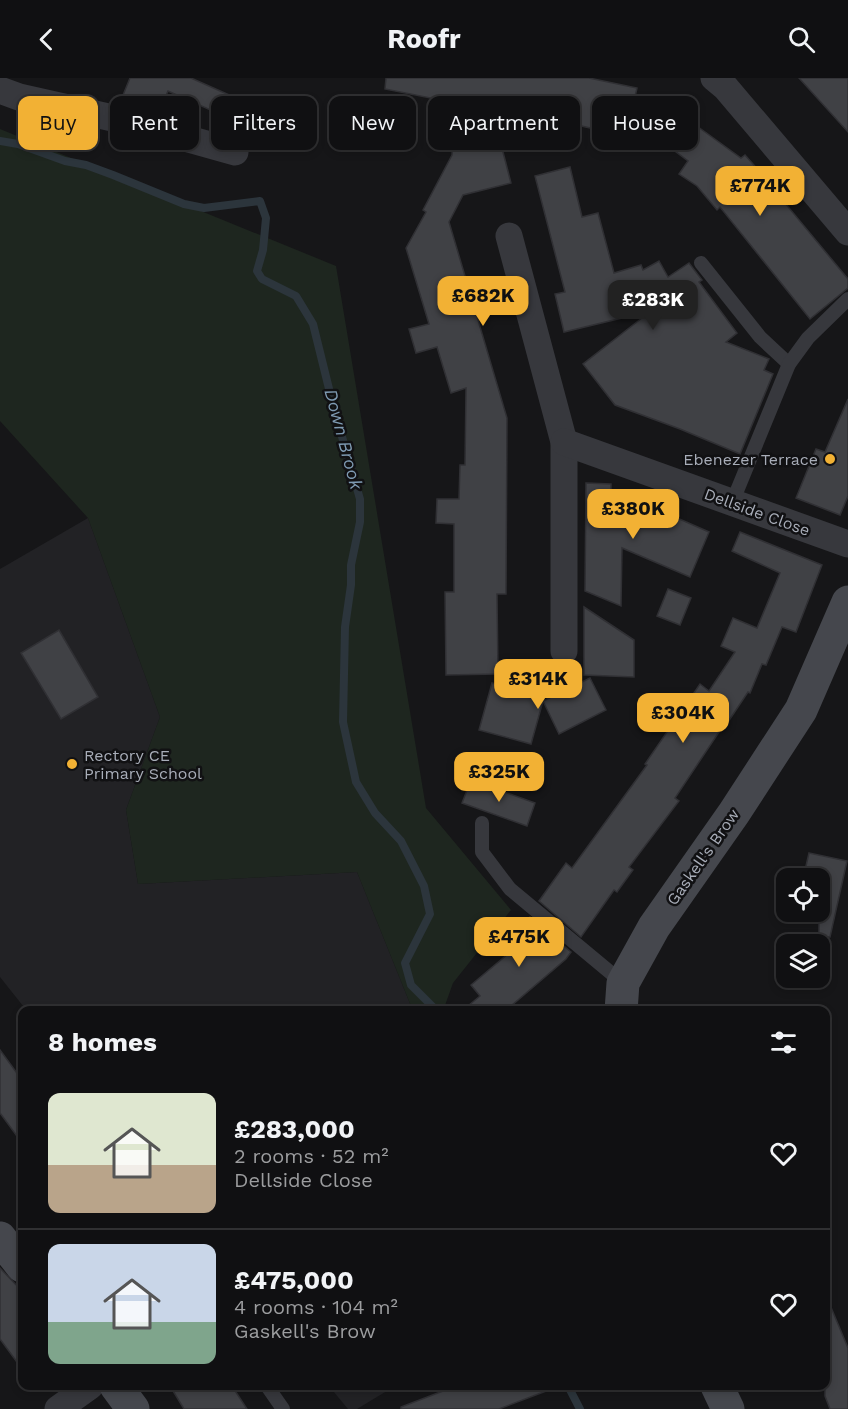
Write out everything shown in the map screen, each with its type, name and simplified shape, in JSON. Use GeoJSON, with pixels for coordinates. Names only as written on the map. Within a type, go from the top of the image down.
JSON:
{"type":"FeatureCollection","features":[{"type":"Feature","properties":{"kind":"main road","name":"Gaskell's Brow"},"geometry":{"type":"LineString","coordinates":[[622,1002],[654,927],[734,813],[801,711],[848,602]]}},
{"type":"Feature","properties":{"kind":"main road"},"geometry":{"type":"LineString","coordinates":[[0,1238],[18,1261]]}},
{"type":"Feature","properties":{"kind":"main road"},"geometry":{"type":"LineString","coordinates":[[119,1390],[133,1409]]}},
{"type":"Feature","properties":{"kind":"main road"},"geometry":{"type":"LineString","coordinates":[[719,1390],[728,1409]]}},
{"type":"Feature","properties":{"kind":"street"},"geometry":{"type":"LineString","coordinates":[[714,78],[726,88],[848,232]]}},
{"type":"Feature","properties":{"kind":"street"},"geometry":{"type":"LineString","coordinates":[[0,90],[19,97],[117,119],[235,152]]}},
{"type":"Feature","properties":{"kind":"street"},"geometry":{"type":"LineString","coordinates":[[509,236],[564,442],[564,651]]}},
{"type":"Feature","properties":{"kind":"street","name":"Dellside Close"},"geometry":{"type":"LineString","coordinates":[[564,442],[848,544]]}},
{"type":"Feature","properties":{"kind":"street"},"geometry":{"type":"LineString","coordinates":[[57,1409],[84,1390]]}},
{"type":"Feature","properties":{"kind":"lane"},"geometry":{"type":"LineString","coordinates":[[701,263],[760,337],[789,364]]}},
{"type":"Feature","properties":{"kind":"lane"},"geometry":{"type":"LineString","coordinates":[[732,503],[789,364],[808,338],[848,299]]}},
{"type":"Feature","properties":{"kind":"lane"},"geometry":{"type":"LineString","coordinates":[[482,822],[482,852],[510,890],[622,1002]]}},
{"type":"Feature","properties":{"kind":"lane"},"geometry":{"type":"LineString","coordinates":[[270,1390],[283,1409]]}},
{"type":"Feature","properties":{"kind":"shaded area"},"geometry":{"type":"Polygon","coordinates":[[[0,129],[18,136],[18,150],[52,150],[336,266],[426,808],[511,910],[453,983],[445,1006],[411,1006],[357,872],[138,884],[126,810],[160,717],[88,518],[0,421],[0,129]]]}},
{"type":"Feature","properties":{"kind":"shaded area","name":"Rectory CE Primary School"},"geometry":{"type":"Polygon","coordinates":[[[88,518],[160,717],[126,810],[138,884],[357,872],[411,1006],[23,1006],[0,977],[0,569],[88,518]]]}},
{"type":"Feature","properties":{"kind":"shaded area"},"geometry":{"type":"Polygon","coordinates":[[[332,1390],[388,1390],[357,1409],[348,1409],[332,1390]]]}},
{"type":"Feature","properties":{"kind":"building"},"geometry":{"type":"Polygon","coordinates":[[[130,78],[191,78],[232,96],[211,96],[211,110],[199,105],[199,96],[179,96],[168,91],[166,96],[123,96],[130,78]]]}},
{"type":"Feature","properties":{"kind":"building"},"geometry":{"type":"Polygon","coordinates":[[[386,78],[589,78],[637,88],[635,96],[592,96],[592,128],[580,126],[580,96],[428,97],[385,89],[386,78]]]}},
{"type":"Feature","properties":{"kind":"building"},"geometry":{"type":"Polygon","coordinates":[[[799,78],[848,78],[848,132],[799,78]]]}},
{"type":"Feature","properties":{"kind":"building"},"geometry":{"type":"Polygon","coordinates":[[[698,127],[741,158],[745,155],[762,172],[760,173],[848,279],[848,288],[810,319],[720,207],[717,210],[697,186],[679,174],[688,161],[673,150],[698,150],[698,127]]]}},
{"type":"Feature","properties":{"kind":"building"},"geometry":{"type":"Polygon","coordinates":[[[452,150],[502,150],[511,183],[463,195],[449,222],[507,418],[506,594],[497,594],[498,674],[446,675],[445,592],[454,592],[454,524],[436,523],[437,499],[459,499],[460,465],[465,465],[466,388],[451,393],[437,347],[416,353],[409,329],[429,324],[406,248],[426,212],[423,210],[452,155],[452,150]]]}},
{"type":"Feature","properties":{"kind":"building"},"geometry":{"type":"Polygon","coordinates":[[[570,167],[582,217],[598,213],[614,273],[641,265],[643,270],[659,261],[668,277],[689,263],[702,280],[699,282],[737,333],[726,342],[769,359],[764,370],[773,374],[740,454],[615,405],[583,364],[651,311],[564,332],[555,294],[565,292],[535,176],[570,167]]]}},
{"type":"Feature","properties":{"kind":"building","name":"Ebenezer Terrace"},"geometry":{"type":"Polygon","coordinates":[[[848,399],[848,496],[840,515],[796,498],[816,449],[825,452],[848,399]]]}},
{"type":"Feature","properties":{"kind":"building"},"geometry":{"type":"Polygon","coordinates":[[[586,483],[611,484],[611,495],[623,496],[623,506],[652,507],[709,532],[690,577],[622,548],[621,606],[585,591],[586,483]]]}},
{"type":"Feature","properties":{"kind":"building"},"geometry":{"type":"Polygon","coordinates":[[[740,532],[822,565],[796,632],[782,627],[766,665],[762,664],[750,693],[748,692],[728,722],[727,720],[675,798],[679,801],[629,867],[633,870],[617,892],[614,890],[581,937],[539,901],[566,863],[572,868],[647,765],[645,764],[700,684],[709,691],[735,652],[721,646],[733,618],[757,628],[780,573],[732,551],[740,532]]]}},
{"type":"Feature","properties":{"kind":"building"},"geometry":{"type":"Polygon","coordinates":[[[668,589],[691,598],[680,625],[657,616],[668,589]]]}},
{"type":"Feature","properties":{"kind":"building"},"geometry":{"type":"Polygon","coordinates":[[[584,607],[634,640],[634,677],[584,675],[584,607]]]}},
{"type":"Feature","properties":{"kind":"building"},"geometry":{"type":"Polygon","coordinates":[[[59,630],[98,697],[61,719],[21,653],[59,630]]]}},
{"type":"Feature","properties":{"kind":"building"},"geometry":{"type":"Polygon","coordinates":[[[590,678],[606,710],[559,734],[543,701],[590,678]]]}},
{"type":"Feature","properties":{"kind":"building"},"geometry":{"type":"Polygon","coordinates":[[[492,683],[545,697],[531,744],[479,730],[492,683]]]}},
{"type":"Feature","properties":{"kind":"building"},"geometry":{"type":"Polygon","coordinates":[[[471,780],[535,803],[527,826],[462,803],[471,780]]]}},
{"type":"Feature","properties":{"kind":"building"},"geometry":{"type":"Polygon","coordinates":[[[809,853],[847,861],[830,937],[830,934],[819,934],[819,922],[830,922],[830,868],[806,868],[809,853]]]}},
{"type":"Feature","properties":{"kind":"building"},"geometry":{"type":"Polygon","coordinates":[[[530,917],[571,952],[566,959],[511,1006],[468,1006],[480,996],[471,985],[515,948],[506,937],[530,917]]]}},
{"type":"Feature","properties":{"kind":"building"},"geometry":{"type":"Polygon","coordinates":[[[0,1050],[18,1075],[18,1138],[0,1113],[0,1050]]]}},
{"type":"Feature","properties":{"kind":"building"},"geometry":{"type":"Polygon","coordinates":[[[0,1268],[18,1287],[18,1364],[0,1339],[0,1268]]]}},
{"type":"Feature","properties":{"kind":"building"},"geometry":{"type":"Polygon","coordinates":[[[830,1305],[848,1348],[848,1409],[830,1409],[825,1390],[830,1390],[830,1305]]]}},
{"type":"Feature","properties":{"kind":"building"},"geometry":{"type":"Polygon","coordinates":[[[172,1390],[235,1390],[247,1409],[184,1409],[172,1390]]]}},
{"type":"Feature","properties":{"kind":"building"},"geometry":{"type":"Polygon","coordinates":[[[446,1390],[549,1390],[499,1409],[401,1409],[401,1407],[446,1390]]]}},
{"type":"Feature","properties":{"kind":"waterway","name":"Down Brook"},"geometry":{"type":"LineString","coordinates":[[0,141],[18,144],[65,161],[86,165],[184,204],[204,208],[260,201],[266,218],[263,250],[257,271],[262,279],[296,296],[313,324],[360,499],[360,522],[351,565],[351,585],[345,627],[343,722],[356,782],[375,813],[401,841],[424,886],[430,914],[405,963],[411,985],[432,1006]]}},
{"type":"Feature","properties":{"kind":"waterway","name":"Down Brook"},"geometry":{"type":"LineString","coordinates":[[570,1390],[580,1409]]}},
{"type":"Feature","properties":{"kind":"place","name":"Ebenezer Terrace"},"geometry":{"type":"Point","coordinates":[830,459]}},
{"type":"Feature","properties":{"kind":"place","name":"Rectory CE Primary School"},"geometry":{"type":"Point","coordinates":[72,764]}}]}
